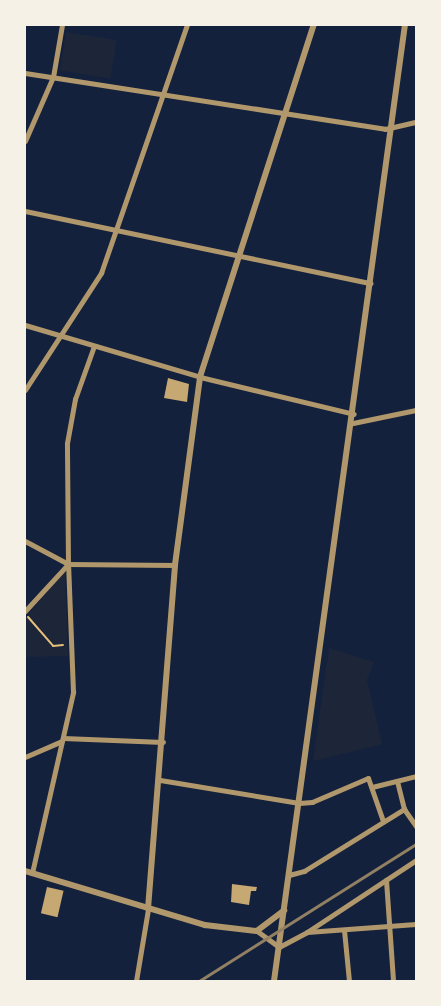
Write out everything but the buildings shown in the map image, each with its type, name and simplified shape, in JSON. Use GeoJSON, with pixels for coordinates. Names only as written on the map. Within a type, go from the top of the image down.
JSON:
{"type":"FeatureCollection","features":[{"type":"Feature","properties":{"kind":"street"},"geometry":{"type":"LineString","coordinates":[[25,141],[53,77],[62,25]]}},
{"type":"Feature","properties":{"kind":"street"},"geometry":{"type":"LineString","coordinates":[[25,390],[101,272],[114,229],[187,25]]}},
{"type":"Feature","properties":{"kind":"street"},"geometry":{"type":"LineString","coordinates":[[136,981],[148,909],[163,742],[175,565],[200,377],[314,25]]}},
{"type":"Feature","properties":{"kind":"street"},"geometry":{"type":"LineString","coordinates":[[274,981],[353,423],[406,25]]}},
{"type":"Feature","properties":{"kind":"street"},"geometry":{"type":"LineString","coordinates":[[25,73],[392,128],[416,122]]}},
{"type":"Feature","properties":{"kind":"street"},"geometry":{"type":"LineString","coordinates":[[25,211],[371,283]]}},
{"type":"Feature","properties":{"kind":"street"},"geometry":{"type":"LineString","coordinates":[[25,325],[200,377],[354,414]]}},
{"type":"Feature","properties":{"kind":"street"},"geometry":{"type":"LineString","coordinates":[[32,874],[73,692],[68,564],[67,443],[75,400],[94,346]]}},
{"type":"Feature","properties":{"kind":"street"},"geometry":{"type":"LineString","coordinates":[[353,423],[416,410]]}},
{"type":"Feature","properties":{"kind":"street"},"geometry":{"type":"LineString","coordinates":[[25,542],[68,564],[175,565]]}},
{"type":"Feature","properties":{"kind":"street"},"geometry":{"type":"LineString","coordinates":[[25,612],[68,564]]}},
{"type":"Feature","properties":{"kind":"street"},"geometry":{"type":"LineString","coordinates":[[25,757],[63,740],[163,742]]}},
{"type":"Feature","properties":{"kind":"street"},"geometry":{"type":"LineString","coordinates":[[372,787],[416,776]]}},
{"type":"Feature","properties":{"kind":"street"},"geometry":{"type":"LineString","coordinates":[[160,780],[299,802],[312,802],[368,778],[383,821]]}},
{"type":"Feature","properties":{"kind":"street"},"geometry":{"type":"LineString","coordinates":[[397,781],[404,808],[416,826]]}},
{"type":"Feature","properties":{"kind":"street"},"geometry":{"type":"LineString","coordinates":[[289,875],[304,871],[404,808]]}},
{"type":"Feature","properties":{"kind":"street"},"geometry":{"type":"LineString","coordinates":[[279,947],[306,932],[416,860]]}},
{"type":"Feature","properties":{"kind":"street"},"geometry":{"type":"LineString","coordinates":[[25,871],[148,909],[205,924],[257,930],[279,947]]}},
{"type":"Feature","properties":{"kind":"street"},"geometry":{"type":"LineString","coordinates":[[386,880],[394,981]]}},
{"type":"Feature","properties":{"kind":"street"},"geometry":{"type":"LineString","coordinates":[[257,930],[284,911]]}},
{"type":"Feature","properties":{"kind":"street"},"geometry":{"type":"LineString","coordinates":[[306,932],[416,924]]}},
{"type":"Feature","properties":{"kind":"street"},"geometry":{"type":"LineString","coordinates":[[344,930],[349,981]]}},
{"type":"Feature","properties":{"kind":"path"},"geometry":{"type":"LineString","coordinates":[[25,612],[53,646],[71,645]]}},
{"type":"Feature","properties":{"kind":"shaded area"},"geometry":{"type":"Polygon","coordinates":[[[66,32],[116,40],[110,78],[60,71],[66,32]]]}},
{"type":"Feature","properties":{"kind":"shaded area"},"geometry":{"type":"Polygon","coordinates":[[[65,571],[68,656],[26,657],[25,618],[65,571]]]}},
{"type":"Feature","properties":{"kind":"shaded area"},"geometry":{"type":"Polygon","coordinates":[[[329,648],[374,662],[367,680],[382,744],[313,761],[329,648]]]}},
{"type":"Feature","properties":{"kind":"railway"},"geometry":{"type":"LineString","coordinates":[[199,981],[416,844]]}}]}
